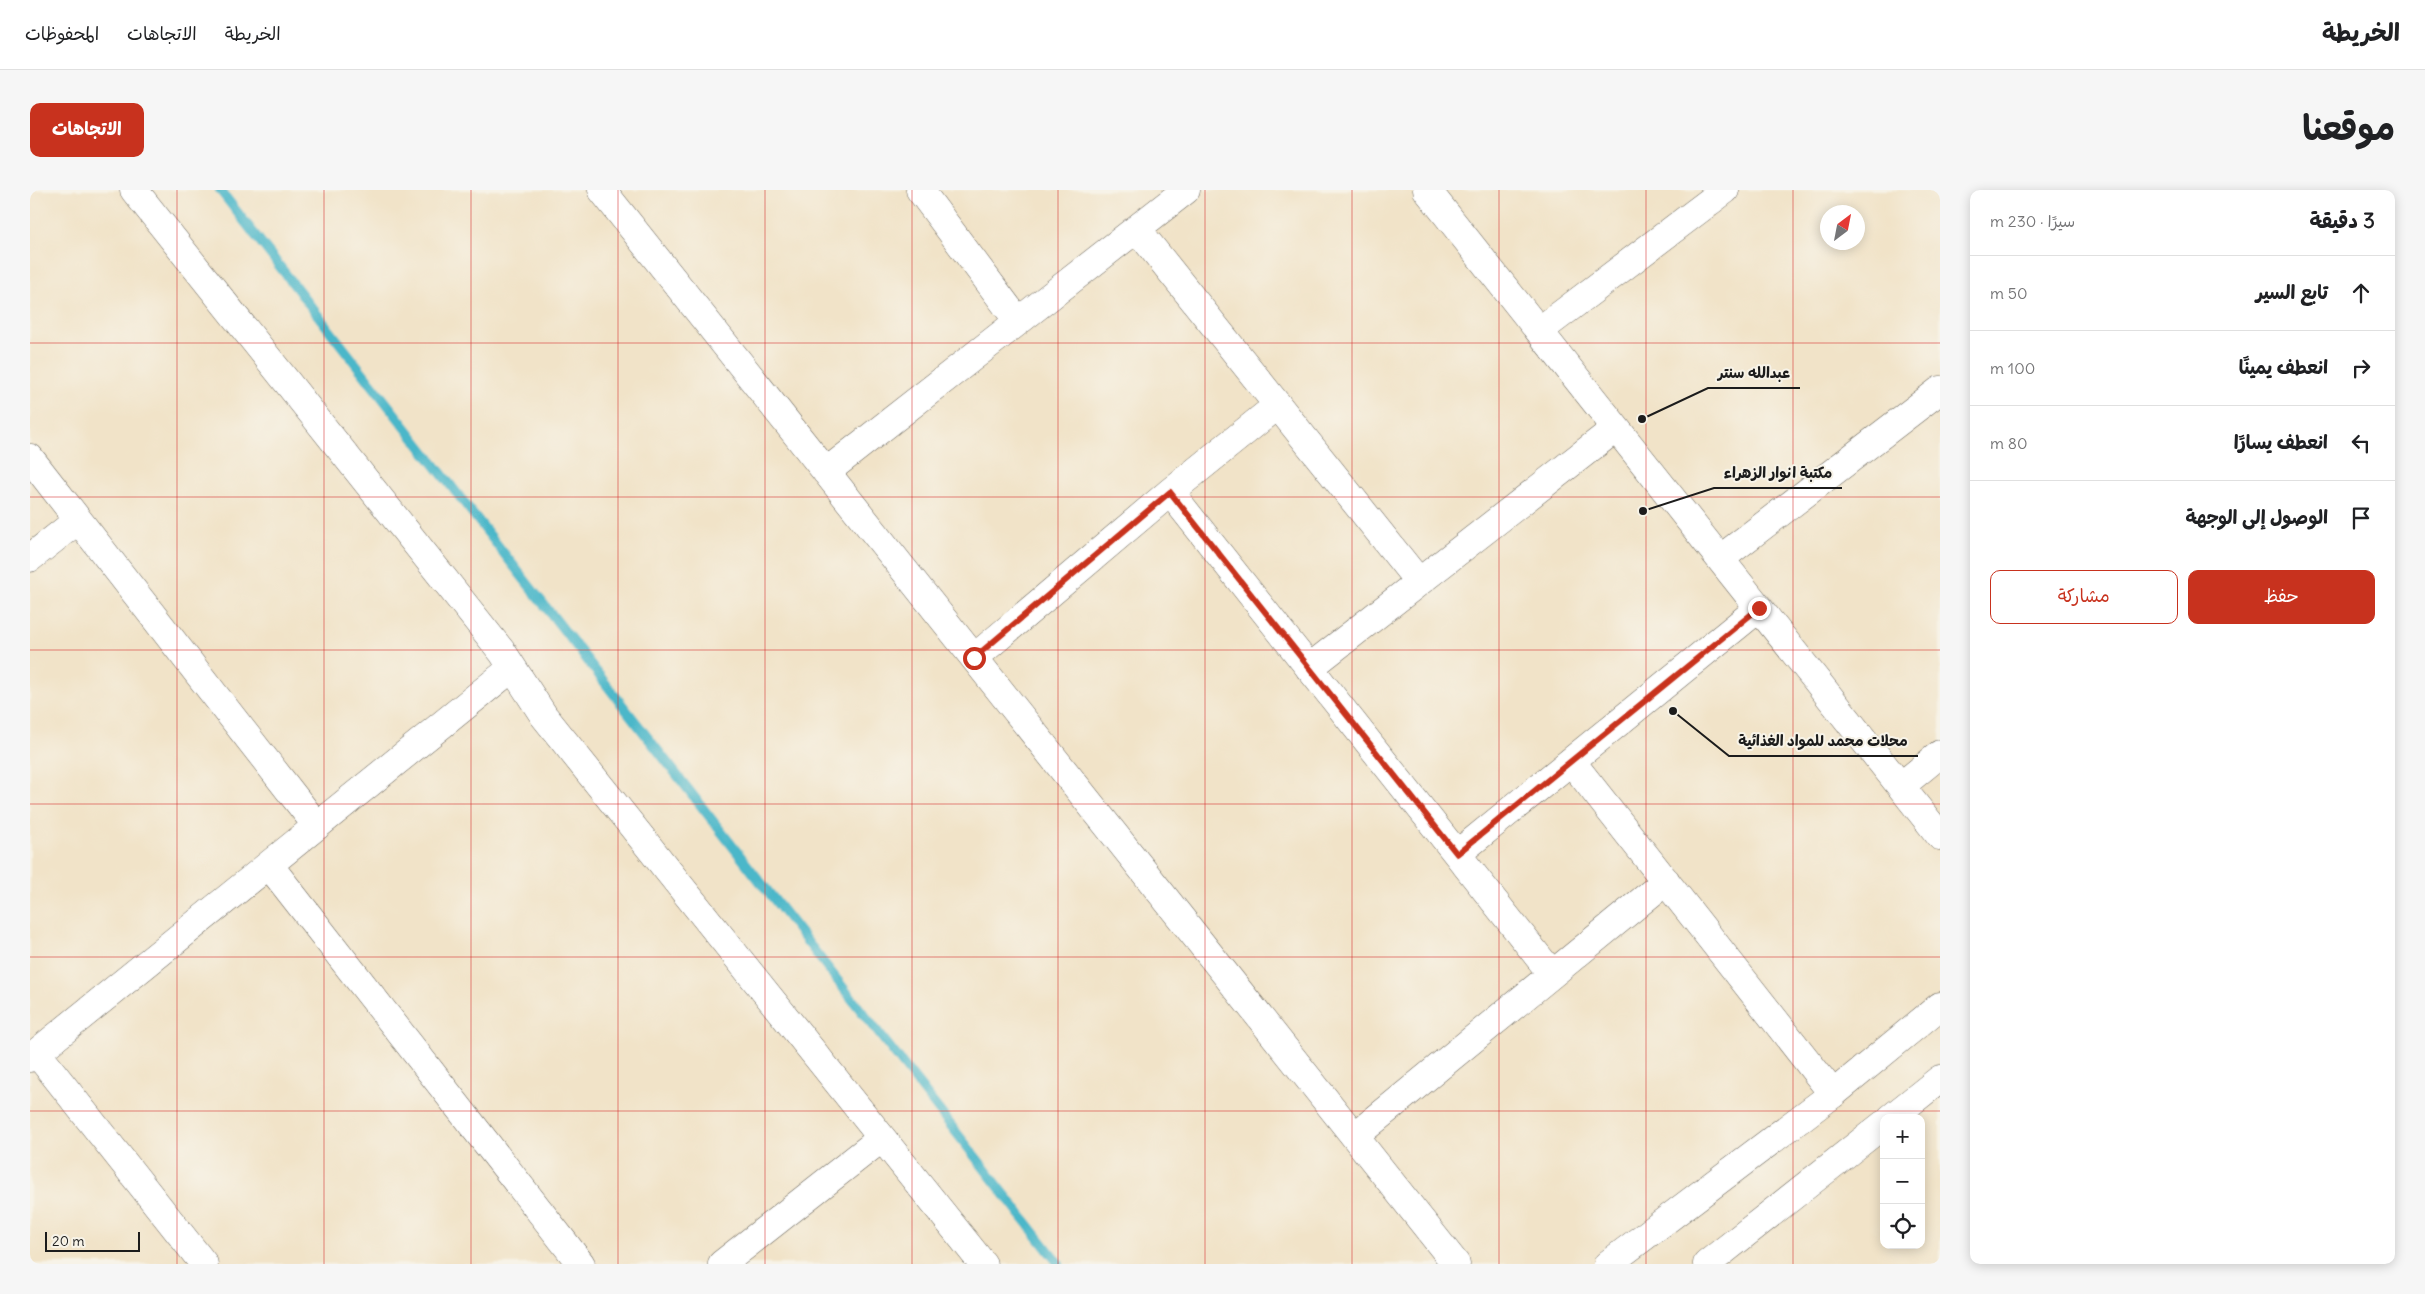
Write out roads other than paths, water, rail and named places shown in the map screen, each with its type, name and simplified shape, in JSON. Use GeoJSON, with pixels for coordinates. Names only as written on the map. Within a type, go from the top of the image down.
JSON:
{"type":"FeatureCollection","features":[{"type":"Feature","properties":{"kind":"street"},"geometry":{"type":"LineString","coordinates":[[134,190],[503,653],[544,716],[983,1264]]}},
{"type":"Feature","properties":{"kind":"street"},"geometry":{"type":"LineString","coordinates":[[602,190],[1456,1264]]}},
{"type":"Feature","properties":{"kind":"street"},"geometry":{"type":"LineString","coordinates":[[920,190],[1018,321]]}},
{"type":"Feature","properties":{"kind":"street"},"geometry":{"type":"LineString","coordinates":[[826,472],[1186,190]]}},
{"type":"Feature","properties":{"kind":"street"},"geometry":{"type":"LineString","coordinates":[[1427,190],[1940,836]]}},
{"type":"Feature","properties":{"kind":"street"},"geometry":{"type":"LineString","coordinates":[[1539,331],[1725,190]]}},
{"type":"Feature","properties":{"kind":"street"},"geometry":{"type":"LineString","coordinates":[[1137,229],[1419,582]]}},
{"type":"Feature","properties":{"kind":"street"},"geometry":{"type":"LineString","coordinates":[[1720,559],[1940,390]]}},
{"type":"Feature","properties":{"kind":"street"},"geometry":{"type":"LineString","coordinates":[[974,658],[1170,492],[1278,404]]}},
{"type":"Feature","properties":{"kind":"street"},"geometry":{"type":"LineString","coordinates":[[1309,668],[1616,428]]}},
{"type":"Feature","properties":{"kind":"street"},"geometry":{"type":"LineString","coordinates":[[30,458],[317,826]]}},
{"type":"Feature","properties":{"kind":"street"},"geometry":{"type":"LineString","coordinates":[[1170,492],[1552,974]]}},
{"type":"Feature","properties":{"kind":"street"},"geometry":{"type":"LineString","coordinates":[[30,558],[78,520]]}},
{"type":"Feature","properties":{"kind":"street"},"geometry":{"type":"LineString","coordinates":[[1457,854],[1759,608]]}},
{"type":"Feature","properties":{"kind":"street"},"geometry":{"type":"LineString","coordinates":[[204,1264],[33,1055],[512,668]]}},
{"type":"Feature","properties":{"kind":"street"},"geometry":{"type":"LineString","coordinates":[[1901,786],[1940,754]]}},
{"type":"Feature","properties":{"kind":"street"},"geometry":{"type":"LineString","coordinates":[[1571,761],[1833,1094]]}},
{"type":"Feature","properties":{"kind":"street"},"geometry":{"type":"LineString","coordinates":[[268,865],[582,1264]]}},
{"type":"Feature","properties":{"kind":"street"},"geometry":{"type":"LineString","coordinates":[[1355,1136],[1666,881]]}},
{"type":"Feature","properties":{"kind":"street"},"geometry":{"type":"LineString","coordinates":[[1608,1264],[1833,1094],[1940,1006]]}},
{"type":"Feature","properties":{"kind":"street"},"geometry":{"type":"LineString","coordinates":[[1896,1114],[1940,1079]]}},
{"type":"Feature","properties":{"kind":"street"},"geometry":{"type":"LineString","coordinates":[[1707,1264],[1880,1127]]}},
{"type":"Feature","properties":{"kind":"street"},"geometry":{"type":"LineString","coordinates":[[722,1264],[882,1138]]}},
{"type":"Feature","properties":{"kind":"waterway"},"geometry":{"type":"LineString","coordinates":[[220,190],[1059,1264]]}},
{"type":"Feature","properties":{"kind":"place","name":"عبدالله سنتر"},"geometry":{"type":"Point","coordinates":[1642,419]}},
{"type":"Feature","properties":{"kind":"place","name":"مكتبة انوار الزهراء"},"geometry":{"type":"Point","coordinates":[1643,511]}},
{"type":"Feature","properties":{"kind":"place","name":"محلات محمد للمواد الغذائية"},"geometry":{"type":"Point","coordinates":[1673,711]}}]}
